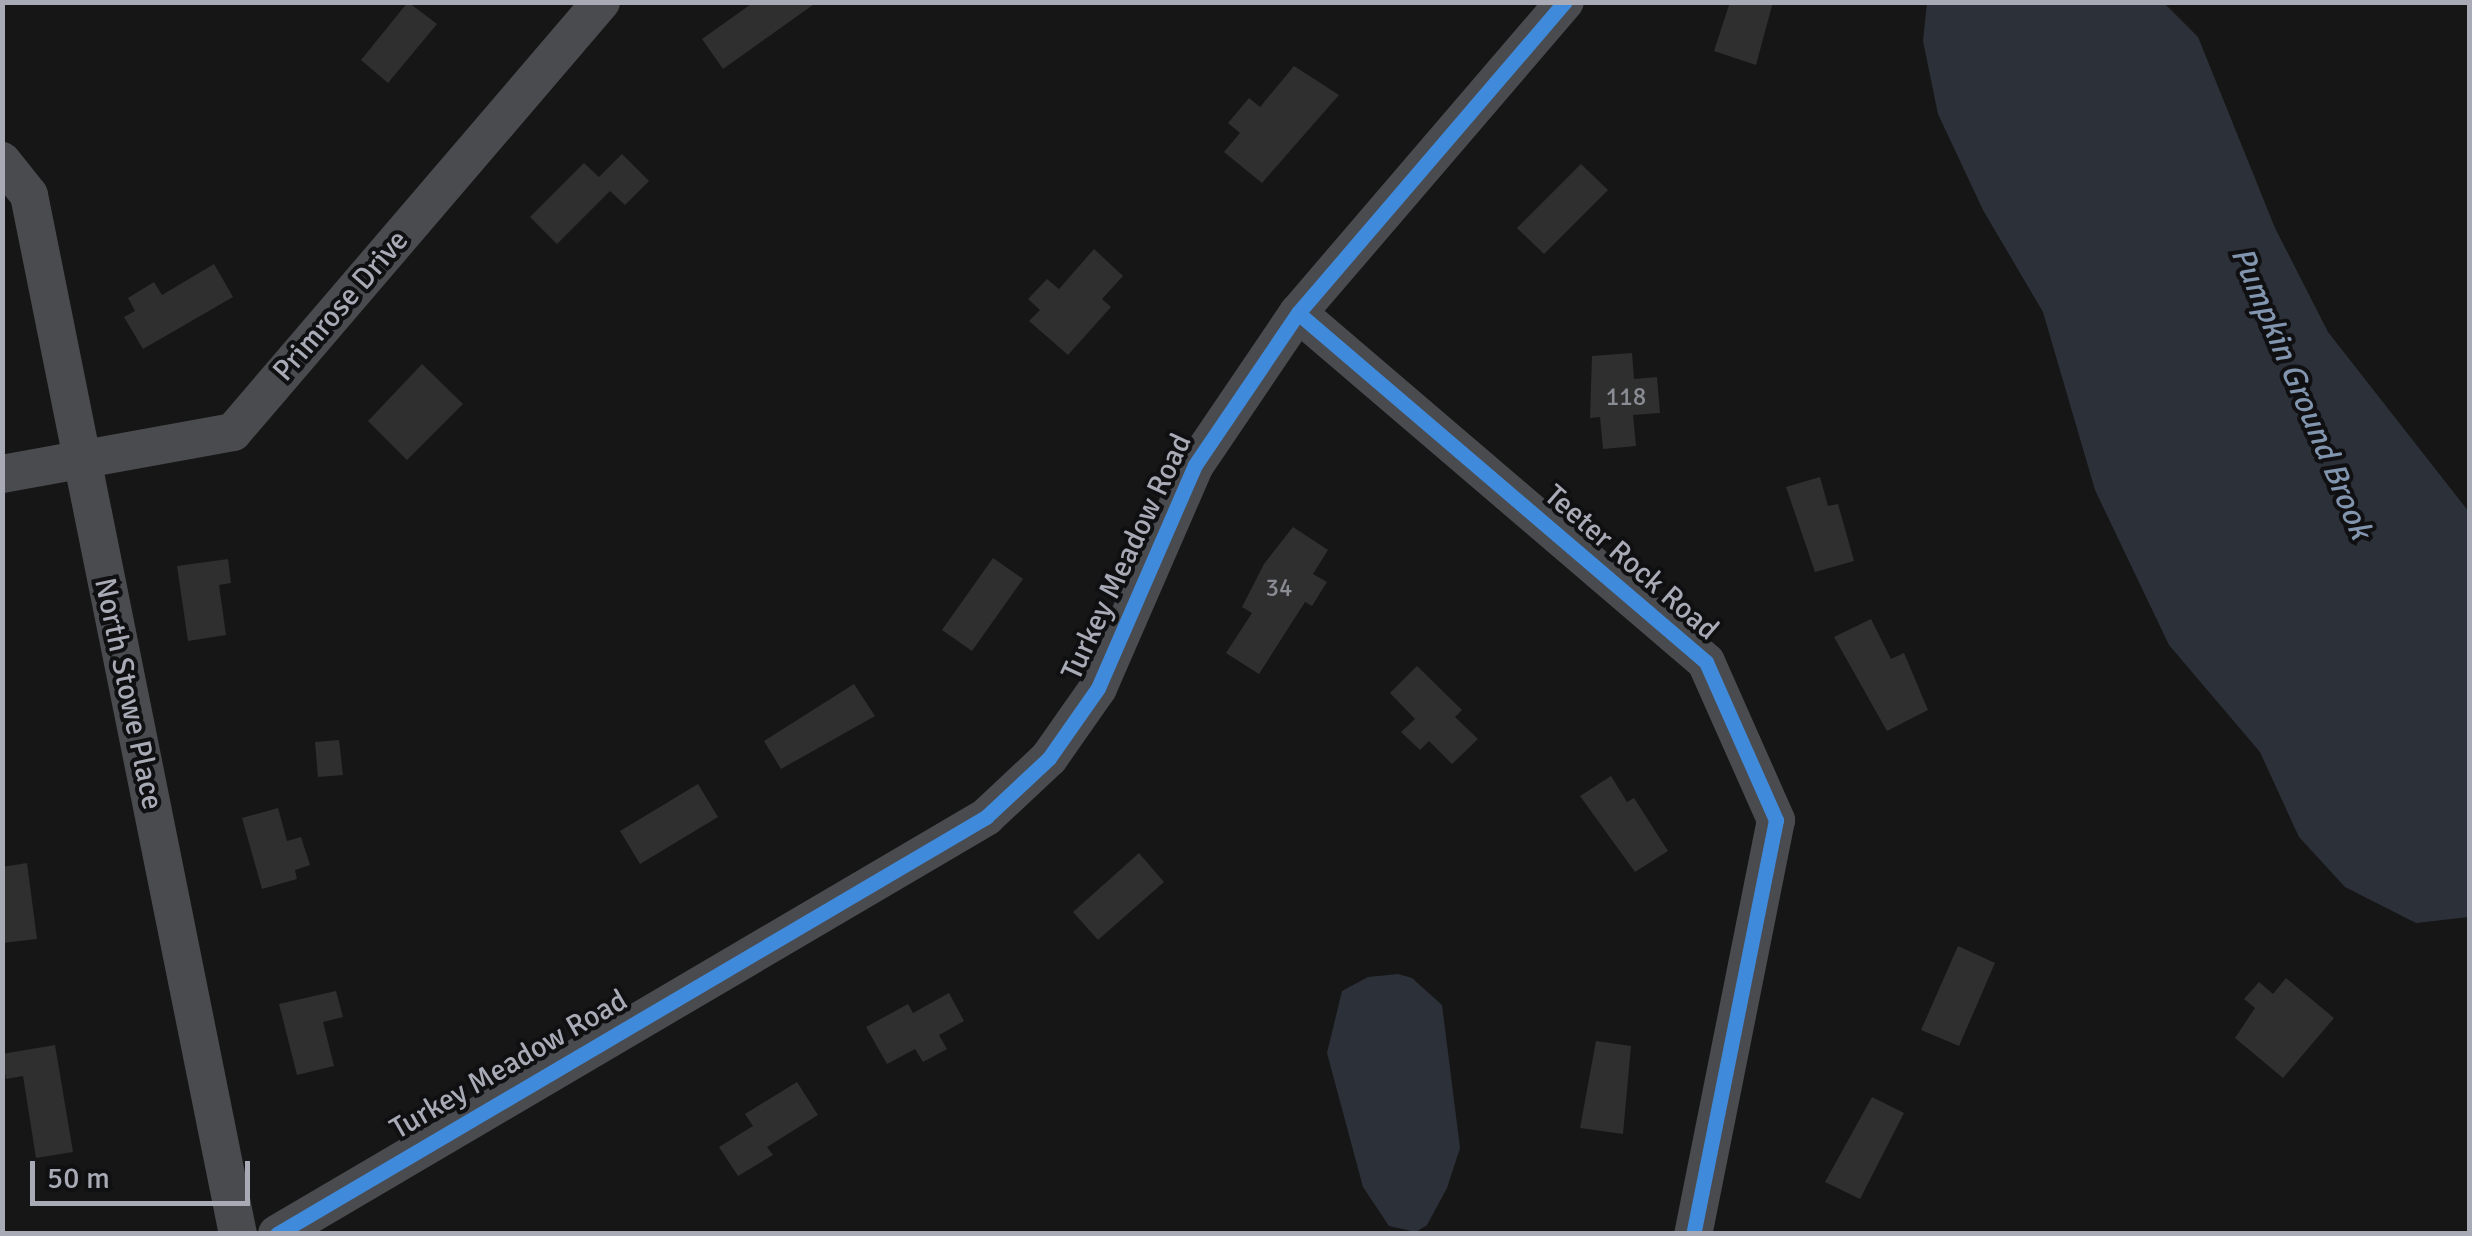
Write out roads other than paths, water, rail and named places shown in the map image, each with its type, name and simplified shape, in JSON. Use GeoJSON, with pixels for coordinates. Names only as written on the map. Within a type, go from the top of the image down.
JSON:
{"type":"FeatureCollection","features":[{"type":"Feature","properties":{"kind":"street","name":"Primrose Drive"},"geometry":{"type":"LineString","coordinates":[[2,474],[81,464],[233,432],[602,2]]}},
{"type":"Feature","properties":{"kind":"street","name":"Turkey Meadow Road"},"geometry":{"type":"LineString","coordinates":[[277,1234],[986,817],[1049,758],[1098,688],[1195,465],[1298,313],[1564,2]]}},
{"type":"Feature","properties":{"kind":"street","name":"North Stowe Place"},"geometry":{"type":"LineString","coordinates":[[2,161],[28,196],[238,1234]]}},
{"type":"Feature","properties":{"kind":"street","name":"Teeter Rock Road"},"geometry":{"type":"LineString","coordinates":[[1298,313],[1706,662],[1776,820],[1693,1234]]}},
{"type":"Feature","properties":{"kind":"water","name":"Pumpkin Ground Brook"},"geometry":{"type":"Polygon","coordinates":[[[1927,3],[2164,3],[2198,37],[2275,228],[2328,332],[2469,512],[2469,917],[2416,923],[2345,887],[2299,837],[2260,752],[2169,645],[2095,490],[2043,312],[1983,210],[1938,114],[1923,41],[1927,3]]]}},
{"type":"Feature","properties":{"kind":"water"},"geometry":{"type":"Polygon","coordinates":[[[1398,974],[1412,978],[1442,1005],[1460,1148],[1447,1188],[1427,1225],[1416,1232],[1389,1226],[1363,1187],[1327,1053],[1342,991],[1368,977],[1398,974]]]}}]}
